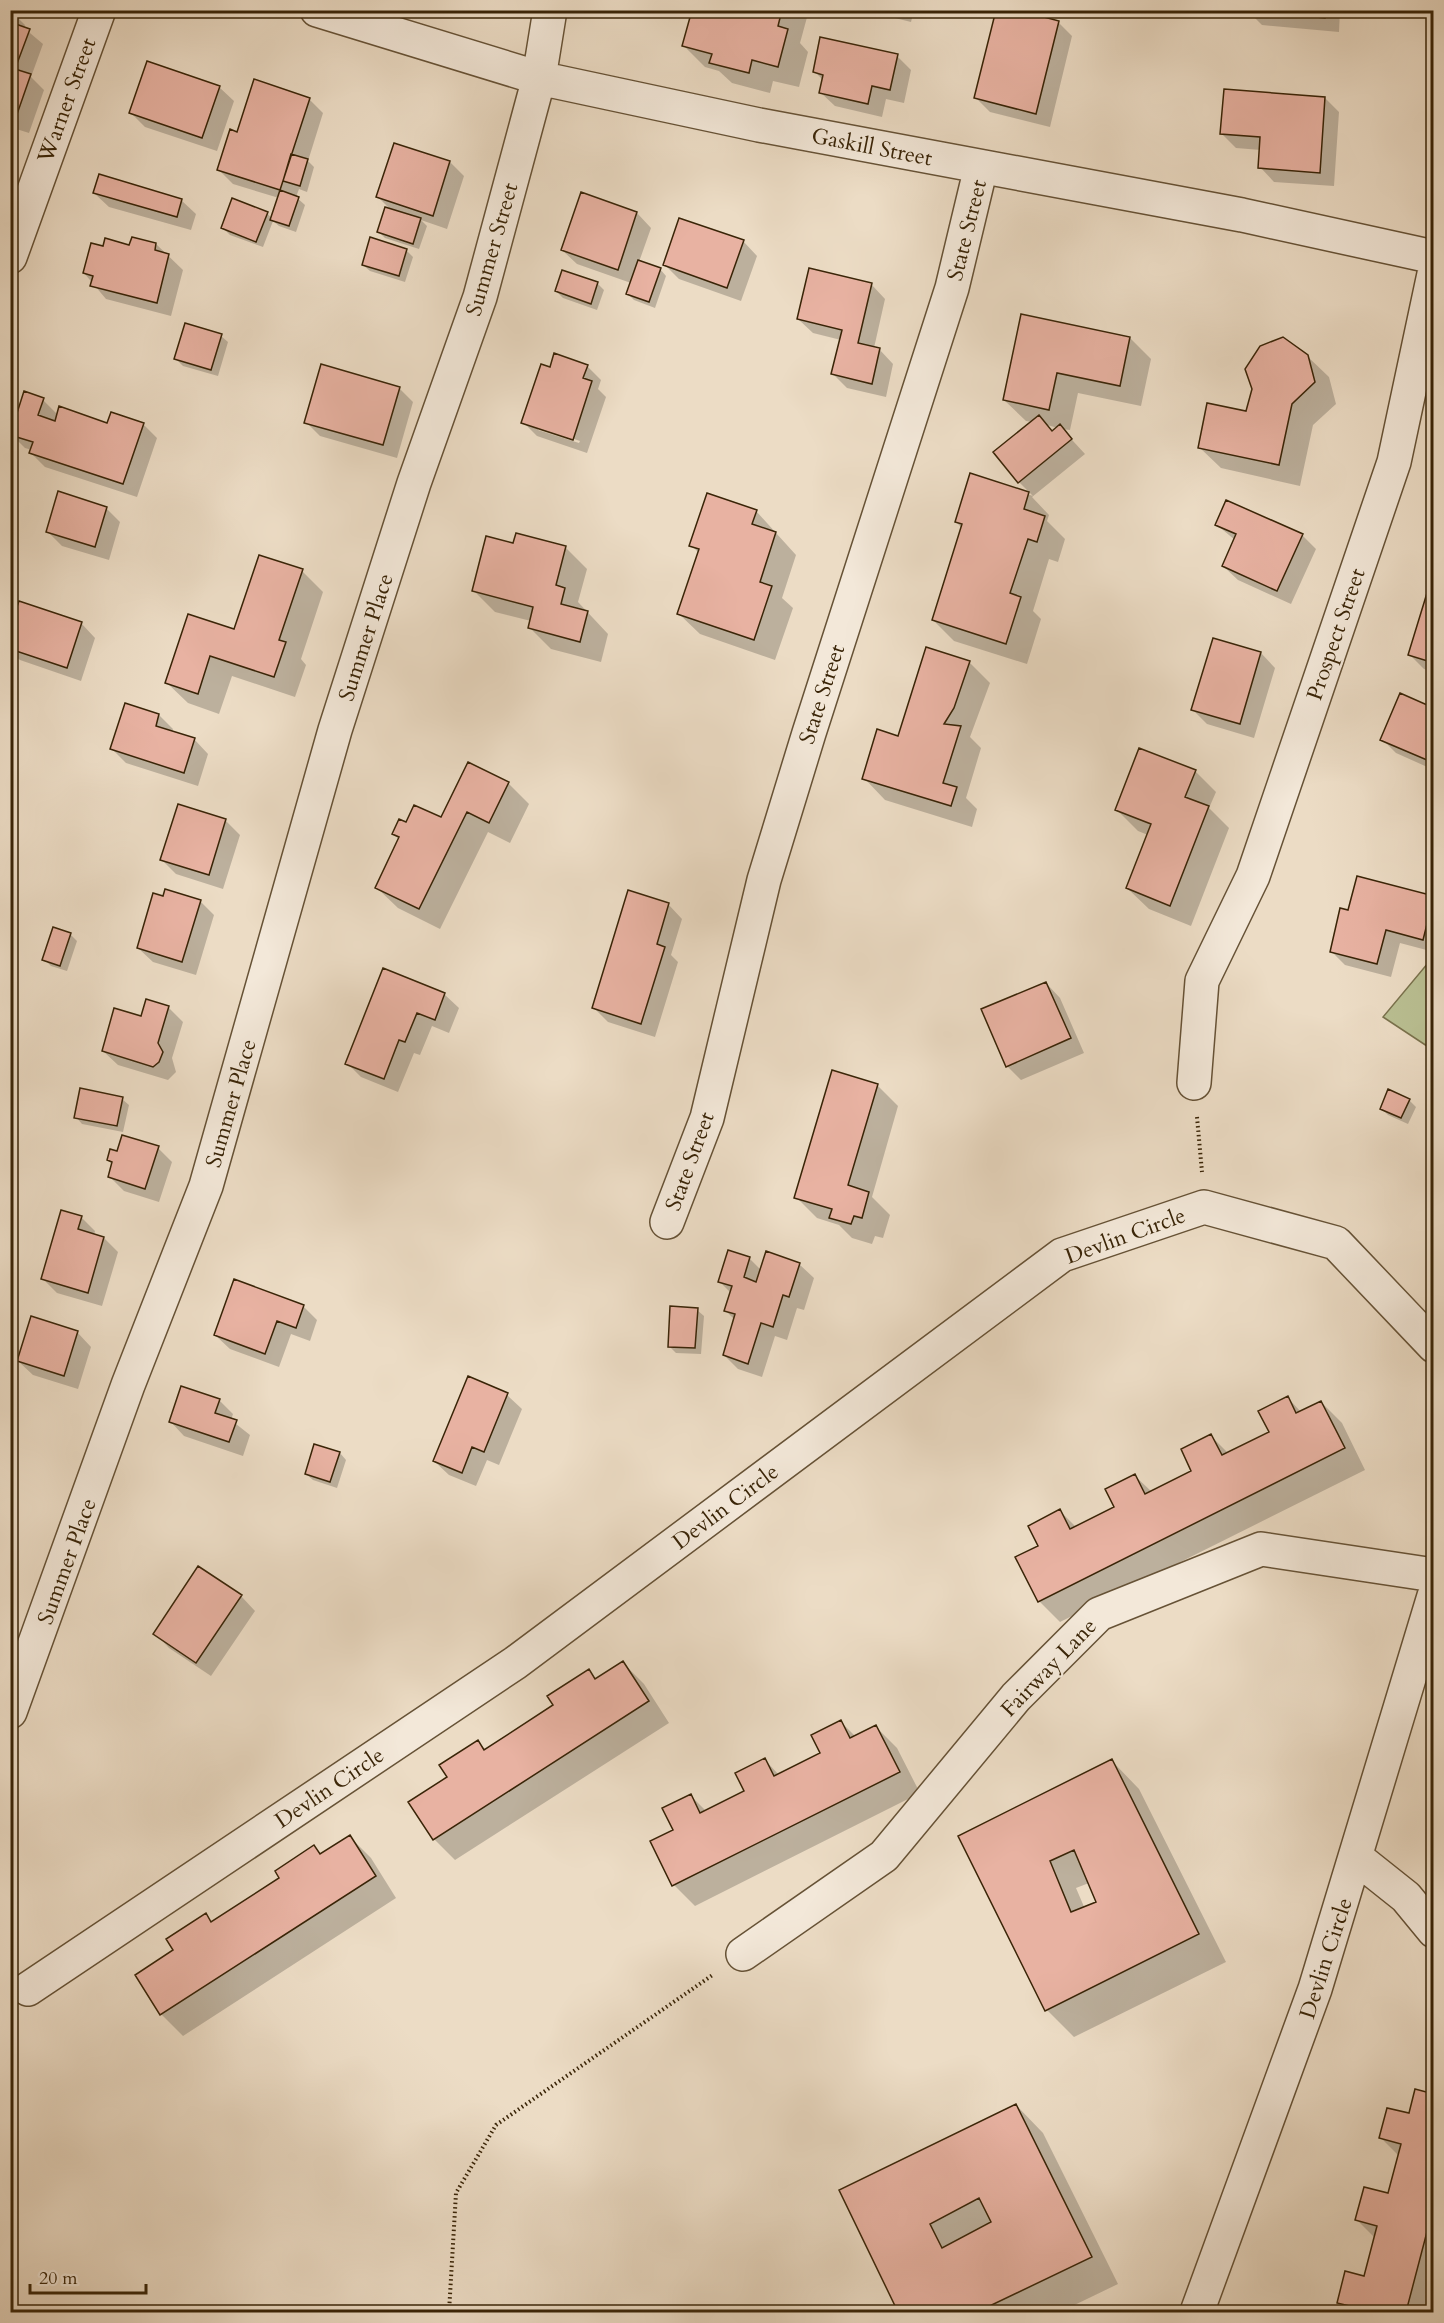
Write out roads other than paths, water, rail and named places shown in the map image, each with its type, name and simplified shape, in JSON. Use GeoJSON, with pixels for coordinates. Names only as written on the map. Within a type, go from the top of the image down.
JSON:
{"type":"FeatureCollection","features":[{"type":"Feature","properties":{"kind":"street","name":"Warner Street"},"geometry":{"type":"LineString","coordinates":[[10,257],[99,10]]}},
{"type":"Feature","properties":{"kind":"street","name":"Gaskill Street"},"geometry":{"type":"LineString","coordinates":[[317,10],[539,78],[759,125],[1242,215],[1434,257]]}},
{"type":"Feature","properties":{"kind":"street","name":"Summer Street"},"geometry":{"type":"LineString","coordinates":[[414,483],[480,297],[539,78],[550,10]]}},
{"type":"Feature","properties":{"kind":"street","name":"State Street"},"geometry":{"type":"LineString","coordinates":[[667,1222],[707,1118],[764,880],[819,699],[952,288],[981,167]]}},
{"type":"Feature","properties":{"kind":"street","name":"Prospect Street"},"geometry":{"type":"LineString","coordinates":[[1194,1083],[1202,981],[1252,876],[1394,462],[1434,274]]}},
{"type":"Feature","properties":{"kind":"street","name":"Summer Place"},"geometry":{"type":"LineString","coordinates":[[10,1712],[128,1385],[206,1186],[335,730],[414,483]]}},
{"type":"Feature","properties":{"kind":"street","name":"Devlin Circle"},"geometry":{"type":"LineString","coordinates":[[28,1989],[515,1663],[1062,1255],[1204,1207],[1336,1243],[1434,1346]]}},
{"type":"Feature","properties":{"kind":"street","name":"Fairway Lane"},"geometry":{"type":"LineString","coordinates":[[743,1954],[884,1856],[1016,1697],[1099,1614],[1261,1549],[1434,1575]]}},
{"type":"Feature","properties":{"kind":"street","name":"Devlin Circle"},"geometry":{"type":"LineString","coordinates":[[1197,2313],[1316,1989],[1434,1596]]}},
{"type":"Feature","properties":{"kind":"street"},"geometry":{"type":"LineString","coordinates":[[1357,1858],[1406,1897],[1434,1931]]}}]}
